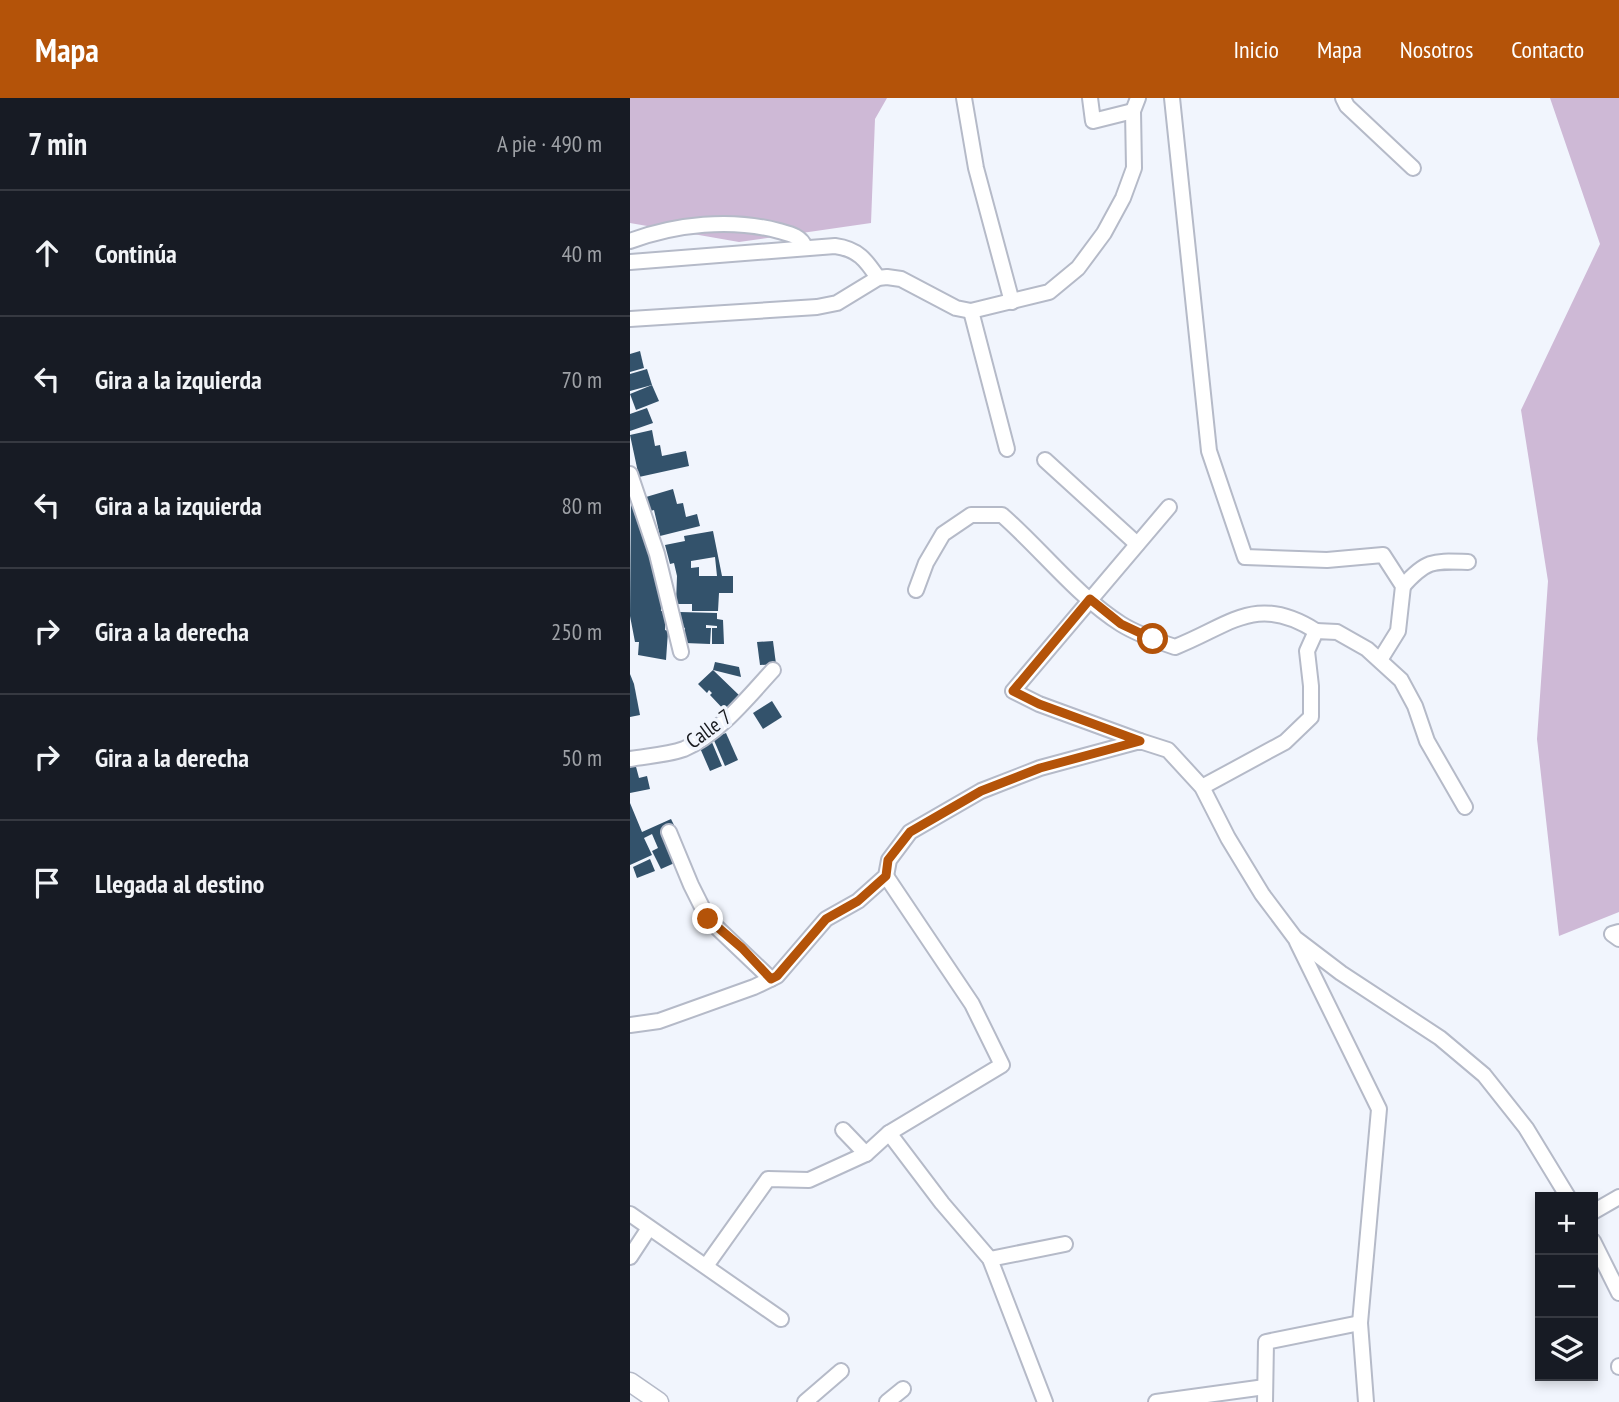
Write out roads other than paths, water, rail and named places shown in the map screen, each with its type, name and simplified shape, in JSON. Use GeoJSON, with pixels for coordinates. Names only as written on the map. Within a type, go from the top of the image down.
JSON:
{"type":"FeatureCollection","features":[{"type":"Feature","properties":{"kind":"main road"},"geometry":{"type":"LineString","coordinates":[[630,1382],[659,1402]]}},
{"type":"Feature","properties":{"kind":"street"},"geometry":{"type":"LineString","coordinates":[[964,98],[976,168],[1012,302]]}},
{"type":"Feature","properties":{"kind":"street"},"geometry":{"type":"LineString","coordinates":[[630,319],[817,307],[851,297],[877,278],[887,277],[901,279],[956,308],[971,312],[1049,292],[1078,268],[1104,233],[1123,198],[1134,168],[1135,104],[1093,121],[1090,98]]}},
{"type":"Feature","properties":{"kind":"street"},"geometry":{"type":"LineString","coordinates":[[1172,98],[1209,451],[1245,557],[1327,560],[1383,555],[1404,586]]}},
{"type":"Feature","properties":{"kind":"street"},"geometry":{"type":"LineString","coordinates":[[1343,98],[1347,106],[1413,168]]}},
{"type":"Feature","properties":{"kind":"street"},"geometry":{"type":"LineString","coordinates":[[630,241],[682,227],[740,225],[783,232],[800,238],[805,247]]}},
{"type":"Feature","properties":{"kind":"street"},"geometry":{"type":"LineString","coordinates":[[630,262],[835,246],[852,250],[866,258],[877,278]]}},
{"type":"Feature","properties":{"kind":"street"},"geometry":{"type":"LineString","coordinates":[[971,312],[1007,449]]}},
{"type":"Feature","properties":{"kind":"street"},"geometry":{"type":"LineString","coordinates":[[1045,460],[1137,544]]}},
{"type":"Feature","properties":{"kind":"street"},"geometry":{"type":"LineString","coordinates":[[630,474],[657,554],[681,652]]}},
{"type":"Feature","properties":{"kind":"street"},"geometry":{"type":"LineString","coordinates":[[1169,507],[1013,691],[1039,704],[1168,750],[1202,787],[1228,838],[1262,894],[1294,938],[1378,1109],[1360,1323],[1366,1402]]}},
{"type":"Feature","properties":{"kind":"street"},"geometry":{"type":"LineString","coordinates":[[916,590],[926,563],[943,534],[971,516],[1002,515],[1090,599],[1121,624],[1175,647],[1203,636],[1236,617],[1265,611],[1303,623],[1316,631],[1337,632],[1367,649],[1401,680],[1415,706],[1427,741],[1465,807]]}},
{"type":"Feature","properties":{"kind":"street"},"geometry":{"type":"LineString","coordinates":[[1380,660],[1398,631],[1404,586],[1415,573],[1433,561],[1468,562]]}},
{"type":"Feature","properties":{"kind":"street"},"geometry":{"type":"LineString","coordinates":[[1202,787],[1285,742],[1311,717],[1307,651],[1316,631]]}},
{"type":"Feature","properties":{"kind":"street","name":"Calle 7"},"geometry":{"type":"LineString","coordinates":[[630,759],[687,748],[733,713],[774,670]]}},
{"type":"Feature","properties":{"kind":"street"},"geometry":{"type":"LineString","coordinates":[[706,1266],[768,1180],[809,1180],[866,1154],[888,1133],[1002,1065],[972,1004],[886,876],[888,860],[910,832],[981,791],[1040,768],[1140,741]]}},
{"type":"Feature","properties":{"kind":"street"},"geometry":{"type":"LineString","coordinates":[[670,832],[708,919],[742,948],[771,979]]}},
{"type":"Feature","properties":{"kind":"street"},"geometry":{"type":"LineString","coordinates":[[630,1025],[659,1021],[777,976],[826,919],[858,901],[886,876]]}},
{"type":"Feature","properties":{"kind":"street"},"geometry":{"type":"LineString","coordinates":[[1619,932],[1612,934],[1619,939]]}},
{"type":"Feature","properties":{"kind":"street"},"geometry":{"type":"LineString","coordinates":[[1294,938],[1440,1038],[1484,1075],[1527,1128],[1565,1192]]}},
{"type":"Feature","properties":{"kind":"street"},"geometry":{"type":"LineString","coordinates":[[842,1130],[866,1154]]}},
{"type":"Feature","properties":{"kind":"street"},"geometry":{"type":"LineString","coordinates":[[888,1133],[990,1259],[1045,1402]]}},
{"type":"Feature","properties":{"kind":"street"},"geometry":{"type":"LineString","coordinates":[[1598,1209],[1619,1197]]}},
{"type":"Feature","properties":{"kind":"street"},"geometry":{"type":"LineString","coordinates":[[630,1214],[781,1319]]}},
{"type":"Feature","properties":{"kind":"street"},"geometry":{"type":"LineString","coordinates":[[630,1257],[649,1227]]}},
{"type":"Feature","properties":{"kind":"street"},"geometry":{"type":"LineString","coordinates":[[990,1259],[1065,1244]]}},
{"type":"Feature","properties":{"kind":"street"},"geometry":{"type":"LineString","coordinates":[[1598,1251],[1619,1293]]}},
{"type":"Feature","properties":{"kind":"street"},"geometry":{"type":"LineString","coordinates":[[1156,1402],[1265,1394],[1266,1342],[1360,1323]]}},
{"type":"Feature","properties":{"kind":"street"},"geometry":{"type":"LineString","coordinates":[[805,1402],[841,1371]]}},
{"type":"Feature","properties":{"kind":"street"},"geometry":{"type":"LineString","coordinates":[[887,1402],[903,1389]]}}]}
